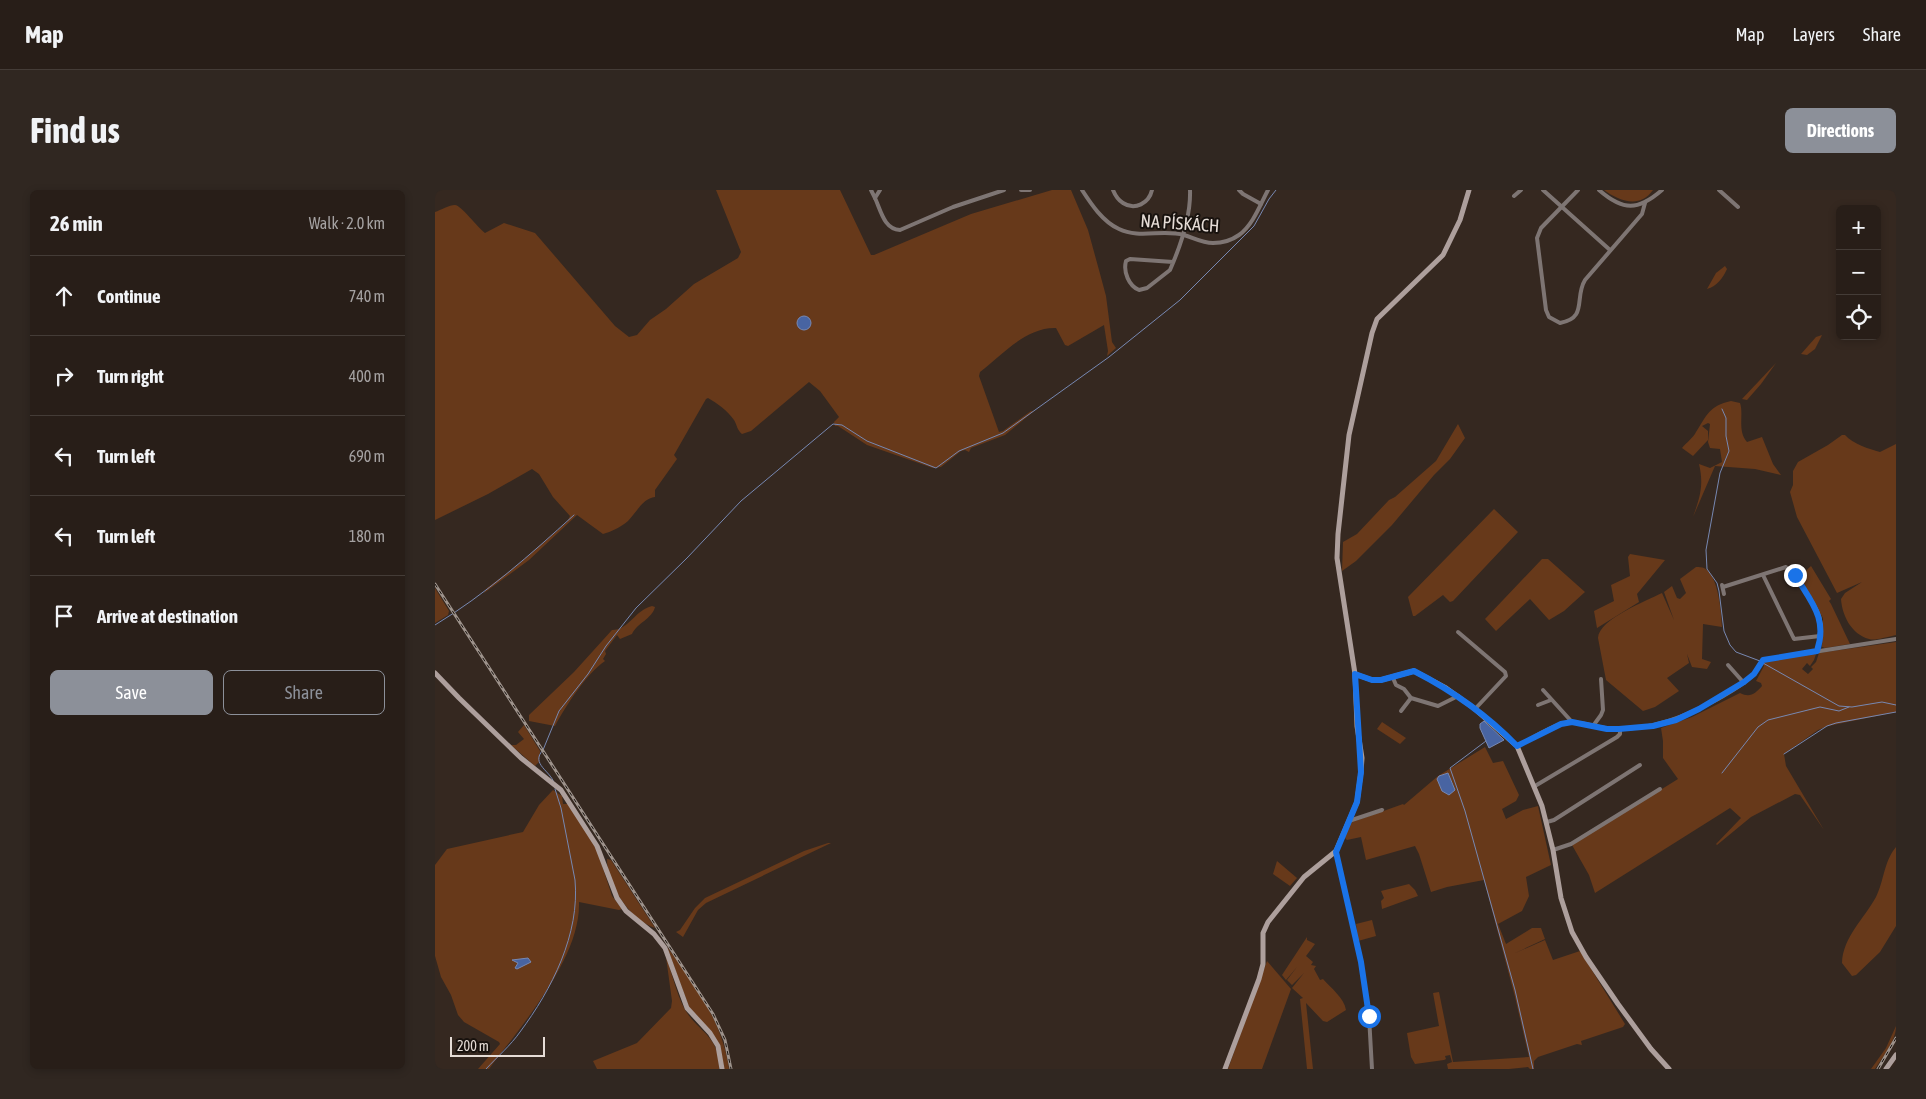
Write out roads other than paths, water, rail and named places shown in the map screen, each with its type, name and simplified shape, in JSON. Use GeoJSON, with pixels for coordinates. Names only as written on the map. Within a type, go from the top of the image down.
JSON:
{"type":"FeatureCollection","features":[{"type":"Feature","properties":{"kind":"street"},"geometry":{"type":"LineString","coordinates":[[871,190],[887,225],[893,230],[900,230],[953,207],[1004,190]]}},
{"type":"Feature","properties":{"kind":"street"},"geometry":{"type":"LineString","coordinates":[[875,198],[880,190]]}},
{"type":"Feature","properties":{"kind":"street"},"geometry":{"type":"LineString","coordinates":[[1021,190],[1030,190]]}},
{"type":"Feature","properties":{"kind":"street","name":"NA PÍSKÁCH"},"geometry":{"type":"LineString","coordinates":[[1082,190],[1107,221],[1120,230],[1136,234],[1182,235],[1207,242],[1230,239],[1248,227],[1268,190]]}},
{"type":"Feature","properties":{"kind":"street"},"geometry":{"type":"LineString","coordinates":[[1113,190],[1121,202],[1132,206],[1149,199],[1152,190]]}},
{"type":"Feature","properties":{"kind":"street"},"geometry":{"type":"LineString","coordinates":[[1173,262],[1130,259],[1126,261],[1125,268],[1131,285],[1141,290],[1147,288],[1168,272],[1173,262],[1182,235],[1188,212],[1190,190]]}},
{"type":"Feature","properties":{"kind":"street"},"geometry":{"type":"LineString","coordinates":[[1239,190],[1261,204]]}},
{"type":"Feature","properties":{"kind":"street"},"geometry":{"type":"LineString","coordinates":[[1225,1069],[1259,979],[1263,964],[1263,933],[1269,922],[1304,877],[1336,852],[1357,802],[1361,772],[1355,674],[1337,558],[1343,482],[1355,409],[1372,333],[1377,319],[1439,260],[1453,235],[1469,190]]}},
{"type":"Feature","properties":{"kind":"street"},"geometry":{"type":"LineString","coordinates":[[1514,196],[1521,190]]}},
{"type":"Feature","properties":{"kind":"street"},"geometry":{"type":"LineString","coordinates":[[1543,190],[1610,250]]}},
{"type":"Feature","properties":{"kind":"street"},"geometry":{"type":"LineString","coordinates":[[1578,190],[1541,228],[1537,238],[1546,310],[1549,316],[1560,323],[1568,322],[1574,318],[1579,310],[1580,293],[1583,284],[1642,214],[1645,203]]}},
{"type":"Feature","properties":{"kind":"street"},"geometry":{"type":"LineString","coordinates":[[1599,190],[1623,205],[1637,206],[1645,203],[1662,190]]}},
{"type":"Feature","properties":{"kind":"street"},"geometry":{"type":"LineString","coordinates":[[1719,190],[1738,207]]}},
{"type":"Feature","properties":{"kind":"street"},"geometry":{"type":"LineString","coordinates":[[1724,594],[1722,586],[1783,567],[1790,570],[1820,617],[1820,636],[1817,651]]}},
{"type":"Feature","properties":{"kind":"street"},"geometry":{"type":"LineString","coordinates":[[1763,574],[1794,639],[1820,636]]}},
{"type":"Feature","properties":{"kind":"street"},"geometry":{"type":"LineString","coordinates":[[1458,632],[1505,672],[1506,676],[1475,708]]}},
{"type":"Feature","properties":{"kind":"street"},"geometry":{"type":"LineString","coordinates":[[1517,746],[1561,724],[1572,722],[1619,729],[1653,726],[1689,715],[1744,682],[1754,674],[1763,660],[1896,639]]}},
{"type":"Feature","properties":{"kind":"street"},"geometry":{"type":"LineString","coordinates":[[1728,665],[1744,682]]}},
{"type":"Feature","properties":{"kind":"street"},"geometry":{"type":"LineString","coordinates":[[1355,674],[1372,680],[1393,678],[1404,672],[1414,671],[1475,708],[1517,746],[1535,786],[1547,822],[1561,898],[1572,932],[1586,957],[1618,1004],[1651,1049],[1669,1069]]}},
{"type":"Feature","properties":{"kind":"street"},"geometry":{"type":"LineString","coordinates":[[435,673],[521,758],[561,790],[597,846],[617,898],[626,910],[654,934],[665,948],[683,999],[693,1016],[710,1033],[719,1046],[721,1069]]}},
{"type":"Feature","properties":{"kind":"street"},"geometry":{"type":"LineString","coordinates":[[1393,678],[1396,685],[1411,698],[1438,706],[1458,696]]}},
{"type":"Feature","properties":{"kind":"street"},"geometry":{"type":"LineString","coordinates":[[1593,726],[1603,710],[1601,679]]}},
{"type":"Feature","properties":{"kind":"street"},"geometry":{"type":"LineString","coordinates":[[1543,690],[1572,722]]}},
{"type":"Feature","properties":{"kind":"street"},"geometry":{"type":"LineString","coordinates":[[1401,711],[1411,698]]}},
{"type":"Feature","properties":{"kind":"street"},"geometry":{"type":"LineString","coordinates":[[1539,705],[1551,700]]}},
{"type":"Feature","properties":{"kind":"street"},"geometry":{"type":"LineString","coordinates":[[1535,786],[1617,737],[1620,734],[1619,729]]}},
{"type":"Feature","properties":{"kind":"street"},"geometry":{"type":"LineString","coordinates":[[1547,822],[1554,820],[1640,765]]}},
{"type":"Feature","properties":{"kind":"street"},"geometry":{"type":"LineString","coordinates":[[1553,850],[1571,844],[1660,789]]}},
{"type":"Feature","properties":{"kind":"street"},"geometry":{"type":"LineString","coordinates":[[1349,821],[1382,810]]}},
{"type":"Feature","properties":{"kind":"street"},"geometry":{"type":"LineString","coordinates":[[1336,852],[1361,962],[1369,1016],[1372,1069]]}},
{"type":"Feature","properties":{"kind":"street"},"geometry":{"type":"LineString","coordinates":[[1886,1069],[1896,1055]]}},
{"type":"Feature","properties":{"kind":"water"},"geometry":{"type":"Polygon","coordinates":[[[801,316],[807,316],[811,323],[807,330],[801,330],[797,326],[797,320],[801,316]]]}},
{"type":"Feature","properties":{"kind":"water"},"geometry":{"type":"Polygon","coordinates":[[[1484,721],[1504,740],[1489,748],[1480,728],[1480,724],[1484,721]]]}},
{"type":"Feature","properties":{"kind":"water"},"geometry":{"type":"Polygon","coordinates":[[[1448,773],[1455,790],[1449,795],[1442,791],[1437,779],[1439,776],[1448,773]]]}},
{"type":"Feature","properties":{"kind":"water"},"geometry":{"type":"Polygon","coordinates":[[[528,958],[531,962],[517,969],[515,968],[518,963],[512,960],[528,958]]]}},
{"type":"Feature","properties":{"kind":"waterway"},"geometry":{"type":"LineString","coordinates":[[554,783],[542,767],[539,759],[540,755],[559,711],[588,674],[606,646],[636,608],[741,501],[833,424],[842,425],[867,441],[936,468],[959,451],[1003,433],[1109,357],[1180,300],[1254,226],[1276,190]]}},
{"type":"Feature","properties":{"kind":"waterway"},"geometry":{"type":"LineString","coordinates":[[1722,409],[1726,418],[1726,436],[1729,451],[1720,473],[1706,550],[1707,569],[1717,583],[1724,631],[1730,645],[1736,652],[1760,661]]}},
{"type":"Feature","properties":{"kind":"waterway"},"geometry":{"type":"LineString","coordinates":[[435,625],[490,587],[574,515]]}},
{"type":"Feature","properties":{"kind":"waterway"},"geometry":{"type":"LineString","coordinates":[[1763,663],[1839,706],[1852,707],[1882,702],[1896,705]]}},
{"type":"Feature","properties":{"kind":"waterway"},"geometry":{"type":"LineString","coordinates":[[1722,773],[1758,727],[1768,720],[1820,707],[1839,711],[1849,707]]}},
{"type":"Feature","properties":{"kind":"waterway"},"geometry":{"type":"LineString","coordinates":[[1784,754],[1827,726],[1896,712]]}},
{"type":"Feature","properties":{"kind":"waterway"},"geometry":{"type":"LineString","coordinates":[[1486,741],[1450,768],[1465,811],[1515,990],[1533,1069]]}},
{"type":"Feature","properties":{"kind":"waterway"},"geometry":{"type":"LineString","coordinates":[[486,1069],[512,1042],[543,998],[561,960],[573,920],[575,880],[561,808],[555,789]]}},
{"type":"Feature","properties":{"kind":"railway"},"geometry":{"type":"LineString","coordinates":[[435,584],[713,1014],[725,1040],[731,1069]]}},
{"type":"Feature","properties":{"kind":"railway"},"geometry":{"type":"LineString","coordinates":[[1878,1069],[1896,1038]]}}]}
